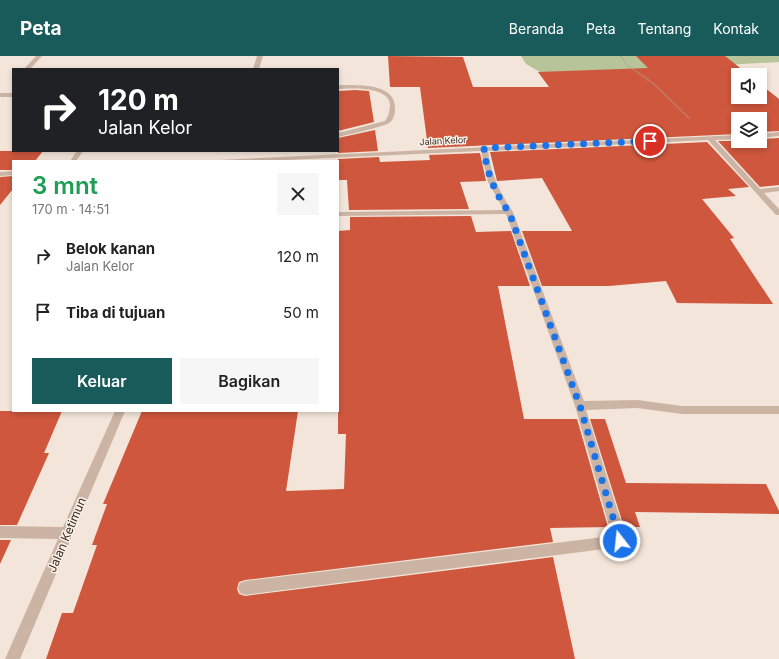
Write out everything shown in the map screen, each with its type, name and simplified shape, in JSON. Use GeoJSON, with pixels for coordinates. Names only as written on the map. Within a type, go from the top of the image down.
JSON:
{"type":"FeatureCollection","features":[{"type":"Feature","properties":{"kind":"street"},"geometry":{"type":"LineString","coordinates":[[29,68],[39,56]]}},
{"type":"Feature","properties":{"kind":"street"},"geometry":{"type":"LineString","coordinates":[[256,68],[260,56]]}},
{"type":"Feature","properties":{"kind":"street"},"geometry":{"type":"LineString","coordinates":[[339,87],[371,88],[386,94],[393,102],[392,115],[387,122],[339,135]]}},
{"type":"Feature","properties":{"kind":"street"},"geometry":{"type":"LineString","coordinates":[[0,95],[12,95]]}},
{"type":"Feature","properties":{"kind":"street"},"geometry":{"type":"LineString","coordinates":[[767,135],[779,134]]}},
{"type":"Feature","properties":{"kind":"street","name":"Jalan Kelor"},"geometry":{"type":"LineString","coordinates":[[242,160],[333,153],[731,138]]}},
{"type":"Feature","properties":{"kind":"street"},"geometry":{"type":"LineString","coordinates":[[710,139],[779,214]]}},
{"type":"Feature","properties":{"kind":"street"},"geometry":{"type":"LineString","coordinates":[[245,588],[620,541],[580,406],[509,212],[499,199],[485,159],[484,148]]}},
{"type":"Feature","properties":{"kind":"street"},"geometry":{"type":"LineString","coordinates":[[0,174],[12,173]]}},
{"type":"Feature","properties":{"kind":"street"},"geometry":{"type":"LineString","coordinates":[[758,191],[779,189]]}},
{"type":"Feature","properties":{"kind":"street"},"geometry":{"type":"LineString","coordinates":[[339,214],[509,212]]}},
{"type":"Feature","properties":{"kind":"street"},"geometry":{"type":"LineString","coordinates":[[580,406],[597,404],[637,404],[682,410],[779,410]]}},
{"type":"Feature","properties":{"kind":"street","name":"Jalan Ketimun"},"geometry":{"type":"LineString","coordinates":[[12,659],[120,412]]}},
{"type":"Feature","properties":{"kind":"street"},"geometry":{"type":"LineString","coordinates":[[0,532],[68,533]]}},
{"type":"Feature","properties":{"kind":"path"},"geometry":{"type":"LineString","coordinates":[[621,56],[625,64],[634,71],[649,78],[710,139]]}},
{"type":"Feature","properties":{"kind":"green space"},"geometry":{"type":"Polygon","coordinates":[[[521,56],[779,56],[779,62],[725,65],[731,70],[731,104],[750,104],[754,106],[575,92],[526,64],[521,56]]]}},
{"type":"Feature","properties":{"kind":"building"},"geometry":{"type":"Polygon","coordinates":[[[388,56],[463,57],[473,87],[549,87],[538,72],[648,68],[636,56],[725,56],[740,68],[731,68],[731,104],[767,104],[767,90],[779,99],[779,131],[767,132],[767,112],[731,112],[731,134],[428,148],[420,87],[390,87],[388,56]]]}},
{"type":"Feature","properties":{"kind":"building"},"geometry":{"type":"Polygon","coordinates":[[[339,91],[369,91],[374,122],[339,131],[339,91]]]}},
{"type":"Feature","properties":{"kind":"building"},"geometry":{"type":"Polygon","coordinates":[[[375,130],[378,151],[338,153],[339,138],[375,130]]]}},
{"type":"Feature","properties":{"kind":"building"},"geometry":{"type":"Polygon","coordinates":[[[779,138],[779,185],[760,187],[718,141],[731,141],[731,148],[767,148],[767,139],[779,138]]]}},
{"type":"Feature","properties":{"kind":"building"},"geometry":{"type":"Polygon","coordinates":[[[707,142],[749,187],[728,189],[736,196],[702,199],[734,238],[730,239],[773,304],[677,303],[666,281],[609,286],[542,286],[522,231],[572,231],[542,178],[497,181],[490,152],[707,142]]]}},
{"type":"Feature","properties":{"kind":"building"},"geometry":{"type":"Polygon","coordinates":[[[0,151],[42,152],[36,160],[12,160],[12,170],[0,170],[0,151]]]}},
{"type":"Feature","properties":{"kind":"building"},"geometry":{"type":"Polygon","coordinates":[[[480,153],[486,181],[460,182],[469,209],[349,210],[347,180],[339,180],[338,159],[379,157],[380,162],[430,160],[429,155],[480,153]]]}},
{"type":"Feature","properties":{"kind":"building"},"geometry":{"type":"Polygon","coordinates":[[[12,176],[12,190],[0,205],[0,177],[12,176]]]}},
{"type":"Feature","properties":{"kind":"building"},"geometry":{"type":"Polygon","coordinates":[[[471,216],[476,232],[511,231],[530,286],[498,286],[524,419],[577,419],[608,527],[550,528],[553,542],[245,580],[239,582],[237,589],[239,594],[245,596],[553,557],[575,659],[46,659],[62,613],[73,613],[97,545],[92,545],[107,504],[103,504],[142,412],[298,412],[286,491],[344,489],[346,434],[338,434],[339,231],[350,230],[350,217],[471,216]]]}},
{"type":"Feature","properties":{"kind":"building"},"geometry":{"type":"Polygon","coordinates":[[[0,411],[62,412],[44,453],[49,453],[17,525],[0,525],[0,411]]]}},
{"type":"Feature","properties":{"kind":"building"},"geometry":{"type":"Polygon","coordinates":[[[590,419],[605,419],[626,483],[766,484],[779,514],[635,512],[640,527],[624,527],[590,419]]]}},
{"type":"Feature","properties":{"kind":"building"},"geometry":{"type":"Polygon","coordinates":[[[0,540],[11,540],[0,564],[0,540]]]}},
{"type":"Feature","properties":{"kind":"route"},"geometry":{"type":"LineString","coordinates":[[620,541],[580,406],[509,212],[499,199],[490,176],[485,159],[484,148],[650,141]]}}]}
